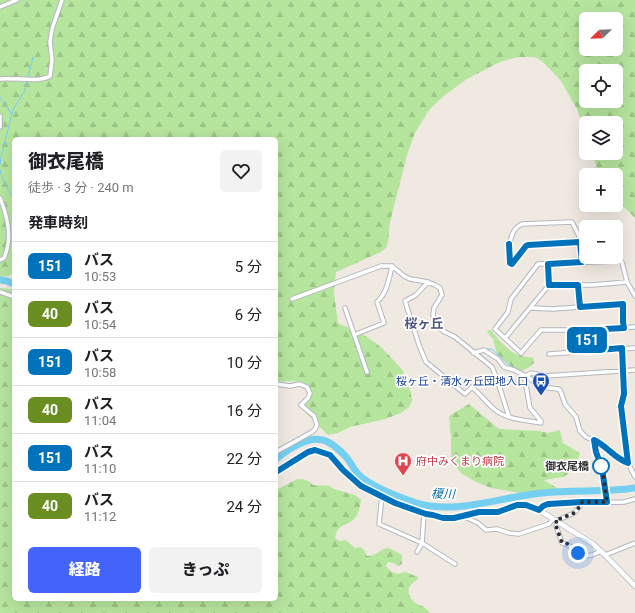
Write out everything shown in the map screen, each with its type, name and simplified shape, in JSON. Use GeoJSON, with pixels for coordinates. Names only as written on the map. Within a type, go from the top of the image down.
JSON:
{"type":"FeatureCollection","features":[{"type":"Feature","properties":{"kind":"street"},"geometry":{"type":"LineString","coordinates":[[0,7],[17,0]]}},
{"type":"Feature","properties":{"kind":"street"},"geometry":{"type":"LineString","coordinates":[[0,79],[34,79],[46,78],[50,76],[52,60],[50,42],[52,29],[62,0]]}},
{"type":"Feature","properties":{"kind":"street"},"geometry":{"type":"LineString","coordinates":[[0,116],[0,127]]}},
{"type":"Feature","properties":{"kind":"street"},"geometry":{"type":"LineString","coordinates":[[0,198],[8,222],[9,235],[8,250],[4,258],[0,260]]}},
{"type":"Feature","properties":{"kind":"street"},"geometry":{"type":"LineString","coordinates":[[572,222],[579,236],[580,242],[528,245],[512,264],[510,263],[509,244],[514,230],[522,224],[572,222]]}},
{"type":"Feature","properties":{"kind":"street"},"geometry":{"type":"LineString","coordinates":[[579,262],[538,264],[511,299],[508,312],[495,329],[521,353],[541,330],[586,330],[635,327]]}},
{"type":"Feature","properties":{"kind":"street"},"geometry":{"type":"LineString","coordinates":[[506,338],[549,285],[548,264]]}},
{"type":"Feature","properties":{"kind":"street"},"geometry":{"type":"LineString","coordinates":[[622,264],[627,282],[635,296]]}},
{"type":"Feature","properties":{"kind":"street"},"geometry":{"type":"LineString","coordinates":[[292,299],[381,266],[392,266],[410,279],[428,282],[435,285],[440,288],[442,295],[434,308],[433,315],[437,326],[455,337],[492,367],[509,417]]}},
{"type":"Feature","properties":{"kind":"street"},"geometry":{"type":"LineString","coordinates":[[354,335],[384,322],[377,302],[382,297],[392,266]]}},
{"type":"Feature","properties":{"kind":"street"},"geometry":{"type":"LineString","coordinates":[[428,282],[416,295],[405,301],[418,345],[426,362],[465,394],[472,387],[494,409],[503,415],[542,423],[530,408],[525,380],[526,376]]}},
{"type":"Feature","properties":{"kind":"street"},"geometry":{"type":"LineString","coordinates":[[549,285],[610,284],[627,282]]}},
{"type":"Feature","properties":{"kind":"street"},"geometry":{"type":"LineString","coordinates":[[578,285],[580,307]]}},
{"type":"Feature","properties":{"kind":"street"},"geometry":{"type":"LineString","coordinates":[[0,292],[12,296]]}},
{"type":"Feature","properties":{"kind":"street"},"geometry":{"type":"LineString","coordinates":[[531,308],[553,309],[623,304],[624,328]]}},
{"type":"Feature","properties":{"kind":"street"},"geometry":{"type":"LineString","coordinates":[[345,308],[367,372]]}},
{"type":"Feature","properties":{"kind":"street"},"geometry":{"type":"LineString","coordinates":[[586,330],[588,351]]}},
{"type":"Feature","properties":{"kind":"street"},"geometry":{"type":"LineString","coordinates":[[622,348],[624,394],[621,406],[628,463],[635,477]]}},
{"type":"Feature","properties":{"kind":"street"},"geometry":{"type":"LineString","coordinates":[[549,354],[635,348]]}},
{"type":"Feature","properties":{"kind":"street"},"geometry":{"type":"LineString","coordinates":[[473,353],[484,350],[498,359],[504,367],[526,376],[542,387],[560,390],[567,408],[576,417],[580,431],[586,437],[602,444],[614,455],[628,463]]}},
{"type":"Feature","properties":{"kind":"street"},"geometry":{"type":"LineString","coordinates":[[526,376],[531,373],[545,376],[635,370]]}},
{"type":"Feature","properties":{"kind":"street"},"geometry":{"type":"LineString","coordinates":[[278,384],[290,386],[300,384],[307,387],[310,393],[308,398],[301,405],[314,416],[317,426],[312,432],[278,451]]}},
{"type":"Feature","properties":{"kind":"street"},"geometry":{"type":"LineString","coordinates":[[594,440],[596,452],[602,468],[607,502]]}},
{"type":"Feature","properties":{"kind":"street"},"geometry":{"type":"LineString","coordinates":[[278,471],[308,452],[315,450],[330,455],[350,478],[361,486],[395,503],[443,518],[454,518],[479,512],[498,512],[517,505],[526,505],[539,510],[592,544],[601,551],[635,586]]}},
{"type":"Feature","properties":{"kind":"street"},"geometry":{"type":"LineString","coordinates":[[382,496],[379,524],[422,543],[456,564]]}},
{"type":"Feature","properties":{"kind":"street"},"geometry":{"type":"LineString","coordinates":[[539,510],[548,504],[624,502],[635,499]]}},
{"type":"Feature","properties":{"kind":"street"},"geometry":{"type":"LineString","coordinates":[[462,516],[478,523],[486,530],[497,529],[509,533],[519,534],[549,524],[574,513],[582,502]]}},
{"type":"Feature","properties":{"kind":"street"},"geometry":{"type":"LineString","coordinates":[[418,552],[422,543],[424,513]]}},
{"type":"Feature","properties":{"kind":"street"},"geometry":{"type":"LineString","coordinates":[[555,521],[562,543],[568,544],[578,553],[580,557],[592,555],[601,551]]}},
{"type":"Feature","properties":{"kind":"street"},"geometry":{"type":"LineString","coordinates":[[605,555],[635,543]]}},
{"type":"Feature","properties":{"kind":"green space"},"geometry":{"type":"Polygon","coordinates":[[[0,0],[635,0],[635,218],[623,206],[623,168],[597,168],[594,160],[623,160],[623,116],[579,116],[561,81],[542,61],[534,57],[518,57],[500,62],[467,79],[445,95],[429,110],[415,133],[407,155],[390,222],[386,248],[381,252],[336,272],[334,293],[338,323],[364,335],[376,343],[403,371],[411,393],[412,401],[409,407],[401,413],[385,419],[350,427],[338,433],[328,435],[302,409],[300,403],[312,392],[309,386],[303,382],[278,382],[278,137],[12,137],[12,274],[0,277],[0,0]]]}},
{"type":"Feature","properties":{"kind":"green space"},"geometry":{"type":"Polygon","coordinates":[[[0,288],[12,290],[12,601],[278,601],[278,488],[297,479],[303,479],[313,485],[330,486],[334,489],[355,495],[361,500],[355,518],[340,527],[335,538],[339,541],[346,540],[355,548],[361,547],[367,556],[375,554],[386,548],[402,555],[402,564],[398,566],[388,562],[386,566],[394,573],[405,572],[418,577],[417,580],[411,584],[409,595],[414,602],[430,613],[0,613],[0,288]]]}},
{"type":"Feature","properties":{"kind":"green space"},"geometry":{"type":"Polygon","coordinates":[[[491,330],[508,349],[525,357],[532,357],[534,363],[521,371],[513,367],[497,354],[493,339],[487,332],[491,330]]]}},
{"type":"Feature","properties":{"kind":"green space"},"geometry":{"type":"Polygon","coordinates":[[[469,404],[499,429],[539,431],[548,433],[560,430],[563,443],[580,453],[574,470],[563,477],[544,480],[566,494],[532,495],[491,488],[462,474],[455,466],[451,457],[449,416],[469,404]]]}},
{"type":"Feature","properties":{"kind":"waterway"},"geometry":{"type":"LineString","coordinates":[[28,78],[33,57]]}},
{"type":"Feature","properties":{"kind":"waterway"},"geometry":{"type":"LineString","coordinates":[[0,165],[13,110],[25,90],[27,81]]}},
{"type":"Feature","properties":{"kind":"waterway"},"geometry":{"type":"LineString","coordinates":[[0,97],[11,114]]}},
{"type":"Feature","properties":{"kind":"waterway"},"geometry":{"type":"LineString","coordinates":[[0,170],[4,182],[12,196]]}},
{"type":"Feature","properties":{"kind":"waterway"},"geometry":{"type":"LineString","coordinates":[[0,280],[12,283]]}},
{"type":"Feature","properties":{"kind":"waterway"},"geometry":{"type":"LineString","coordinates":[[482,349],[492,349],[514,368]]}},
{"type":"Feature","properties":{"kind":"waterway"},"geometry":{"type":"LineString","coordinates":[[519,370],[524,373]]}},
{"type":"Feature","properties":{"kind":"waterway"},"geometry":{"type":"LineString","coordinates":[[533,377],[540,383],[560,388],[564,396]]}},
{"type":"Feature","properties":{"kind":"waterway","name":"榎川"},"geometry":{"type":"LineString","coordinates":[[278,458],[304,442],[316,439],[325,441],[342,453],[359,475],[364,479],[385,491],[413,502],[429,506],[461,506],[542,493],[635,488]]}},
{"type":"Feature","properties":{"kind":"bus line","name":"151"},"geometry":{"type":"LineString","coordinates":[[278,471],[308,452],[315,450],[327,453],[350,478],[361,486],[395,503],[416,511],[443,518],[454,518],[479,512],[498,512],[517,505],[526,505],[539,510],[548,504],[607,502],[602,468],[596,452],[594,440],[602,444],[621,460],[628,463],[621,406],[624,394],[622,348],[588,351],[586,330],[624,328],[623,304],[580,307],[578,285],[549,285],[548,264],[582,262],[580,242],[528,245],[512,264],[510,263],[509,244]]}},
{"type":"Feature","properties":{"kind":"place","name":"桜ヶ丘・清水ヶ丘団地入口"},"geometry":{"type":"Point","coordinates":[541,396]}},
{"type":"Feature","properties":{"kind":"place","name":"御衣尾橋"},"geometry":{"type":"Point","coordinates":[601,466]}},
{"type":"Feature","properties":{"kind":"place","name":"府中みくまり病院"},"geometry":{"type":"Point","coordinates":[403,476]}},
{"type":"Feature","properties":{"kind":"district","name":"桜ヶ丘"},"geometry":{"type":"Point","coordinates":[424,323]}},
{"type":"Feature","properties":{"kind":"route"},"geometry":{"type":"LineString","coordinates":[[578,553],[568,544],[562,543],[556,526],[558,523],[555,521],[574,513],[582,502],[607,502],[601,466]]}}]}
